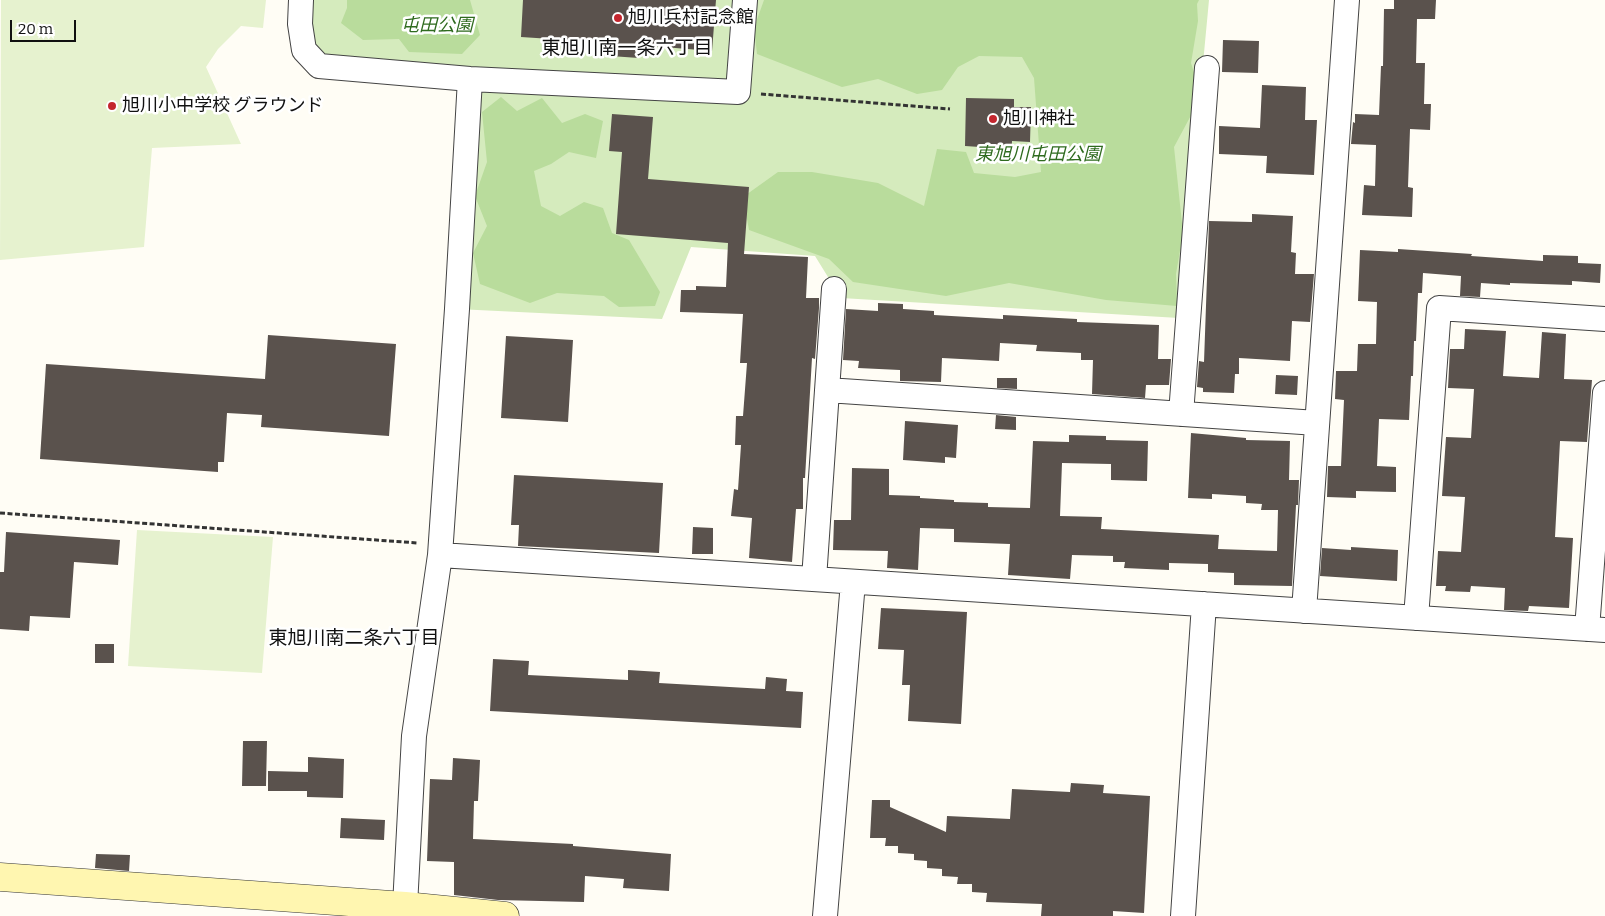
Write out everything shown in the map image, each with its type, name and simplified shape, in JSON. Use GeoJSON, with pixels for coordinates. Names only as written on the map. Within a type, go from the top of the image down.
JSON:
{"type":"FeatureCollection","features":[{"type":"Feature","properties":{"kind":"street"},"geometry":{"type":"LineString","coordinates":[[301,0],[300,24],[304,50],[319,66],[470,79],[738,92],[745,0]]}},
{"type":"Feature","properties":{"kind":"street"},"geometry":{"type":"LineString","coordinates":[[1304,611],[1347,0]]}},
{"type":"Feature","properties":{"kind":"street"},"geometry":{"type":"LineString","coordinates":[[1181,414],[1207,68]]}},
{"type":"Feature","properties":{"kind":"street"},"geometry":{"type":"LineString","coordinates":[[405,906],[414,736],[440,555],[470,79]]}},
{"type":"Feature","properties":{"kind":"street"},"geometry":{"type":"LineString","coordinates":[[814,579],[834,289]]}},
{"type":"Feature","properties":{"kind":"street"},"geometry":{"type":"LineString","coordinates":[[1416,618],[1438,308],[1605,319]]}},
{"type":"Feature","properties":{"kind":"street"},"geometry":{"type":"LineString","coordinates":[[827,390],[1317,423]]}},
{"type":"Feature","properties":{"kind":"street"},"geometry":{"type":"LineString","coordinates":[[440,555],[1596,630],[1605,393]]}},
{"type":"Feature","properties":{"kind":"street"},"geometry":{"type":"LineString","coordinates":[[826,916],[853,582]]}},
{"type":"Feature","properties":{"kind":"street"},"geometry":{"type":"LineString","coordinates":[[1183,916],[1204,604]]}},
{"type":"Feature","properties":{"kind":"street"},"geometry":{"type":"LineString","coordinates":[[0,877],[405,906],[504,916]]}},
{"type":"Feature","properties":{"kind":"path"},"geometry":{"type":"LineString","coordinates":[[738,92],[950,109]]}},
{"type":"Feature","properties":{"kind":"path"},"geometry":{"type":"LineString","coordinates":[[0,513],[418,543]]}},
{"type":"Feature","properties":{"kind":"green space","name":"旭川小中学校 グラウンド"},"geometry":{"type":"Polygon","coordinates":[[[1,0],[266,0],[263,28],[241,26],[218,49],[206,67],[241,144],[152,148],[144,247],[0,260],[1,0]]]}},
{"type":"Feature","properties":{"kind":"green space","name":"東旭川屯田公園"},"geometry":{"type":"Polygon","coordinates":[[[301,0],[1209,0],[1179,318],[841,298],[815,256],[691,247],[662,319],[457,309],[470,79],[319,66],[301,0]]]}},
{"type":"Feature","properties":{"kind":"green space","name":"屯田公園"},"geometry":{"type":"Polygon","coordinates":[[[347,0],[470,0],[480,35],[462,54],[409,52],[399,39],[363,40],[341,23],[347,8],[347,0]]]}},
{"type":"Feature","properties":{"kind":"green space"},"geometry":{"type":"Polygon","coordinates":[[[764,0],[1199,0],[1197,4],[1198,21],[1191,63],[1196,79],[1196,106],[1174,147],[1183,233],[1176,274],[1177,306],[1106,300],[1009,283],[946,296],[853,282],[829,259],[749,230],[743,197],[778,172],[812,172],[878,183],[924,206],[937,149],[966,152],[974,173],[1015,177],[1041,172],[1034,78],[1022,57],[979,56],[958,67],[942,90],[917,94],[878,79],[842,87],[757,54],[754,28],[764,0]]]}},
{"type":"Feature","properties":{"kind":"green space"},"geometry":{"type":"Polygon","coordinates":[[[501,97],[517,111],[542,98],[562,123],[585,114],[603,121],[596,158],[569,152],[551,164],[534,171],[541,206],[560,216],[584,202],[603,208],[612,233],[629,240],[660,292],[655,306],[619,307],[604,296],[557,293],[530,303],[480,284],[473,253],[487,226],[475,196],[487,162],[482,112],[501,97]]]}},
{"type":"Feature","properties":{"kind":"green space"},"geometry":{"type":"Polygon","coordinates":[[[137,530],[273,537],[262,673],[128,666],[137,530]]]}},
{"type":"Feature","properties":{"kind":"building","name":"旭川兵村記念館"},"geometry":{"type":"Polygon","coordinates":[[[523,0],[716,0],[712,51],[639,45],[639,58],[596,55],[597,42],[521,37],[523,0]]]}},
{"type":"Feature","properties":{"kind":"building"},"geometry":{"type":"Polygon","coordinates":[[[1394,0],[1436,0],[1435,19],[1417,19],[1416,63],[1425,63],[1424,104],[1431,104],[1430,130],[1410,129],[1408,187],[1413,188],[1412,217],[1362,215],[1364,185],[1375,186],[1376,145],[1351,144],[1355,114],[1379,115],[1381,66],[1383,66],[1384,9],[1394,9],[1394,0]]]}},
{"type":"Feature","properties":{"kind":"building"},"geometry":{"type":"Polygon","coordinates":[[[1223,40],[1259,41],[1258,73],[1222,72],[1223,40]]]}},
{"type":"Feature","properties":{"kind":"building"},"geometry":{"type":"Polygon","coordinates":[[[1262,85],[1306,87],[1305,120],[1317,120],[1314,175],[1266,173],[1267,156],[1219,154],[1219,126],[1260,128],[1262,85]]]}},
{"type":"Feature","properties":{"kind":"building","name":"旭川神社"},"geometry":{"type":"Polygon","coordinates":[[[966,98],[1014,99],[1014,107],[1031,107],[1030,142],[1012,141],[1011,160],[980,159],[980,147],[965,146],[966,98]]]}},
{"type":"Feature","properties":{"kind":"building"},"geometry":{"type":"Polygon","coordinates":[[[612,114],[653,117],[648,179],[749,187],[744,254],[808,257],[806,298],[819,298],[819,308],[815,359],[812,358],[805,478],[803,478],[803,509],[796,509],[792,562],[749,558],[752,518],[731,516],[734,489],[738,490],[741,445],[735,445],[736,416],[743,416],[747,363],[740,363],[743,314],[680,312],[681,290],[696,290],[696,286],[726,287],[728,243],[616,234],[622,152],[609,151],[612,114]]]}},
{"type":"Feature","properties":{"kind":"building"},"geometry":{"type":"Polygon","coordinates":[[[1252,214],[1293,216],[1291,252],[1296,253],[1295,274],[1314,274],[1310,322],[1292,321],[1290,361],[1239,358],[1239,374],[1235,374],[1234,393],[1203,392],[1203,388],[1197,387],[1199,361],[1204,362],[1209,221],[1252,222],[1252,214]]]}},
{"type":"Feature","properties":{"kind":"building"},"geometry":{"type":"Polygon","coordinates":[[[1398,249],[1543,261],[1543,255],[1578,256],[1578,263],[1601,264],[1600,283],[1572,281],[1572,285],[1510,283],[1510,285],[1481,283],[1480,297],[1460,296],[1461,276],[1423,273],[1422,293],[1418,293],[1409,420],[1379,419],[1377,466],[1396,467],[1396,492],[1356,491],[1356,498],[1327,497],[1328,466],[1341,466],[1344,400],[1335,399],[1336,371],[1357,371],[1358,344],[1376,344],[1377,302],[1358,301],[1360,250],[1398,252],[1398,249]]]}},
{"type":"Feature","properties":{"kind":"building"},"geometry":{"type":"Polygon","coordinates":[[[878,303],[903,304],[903,309],[934,311],[934,315],[1003,319],[1003,315],[1077,319],[1077,322],[1159,325],[1158,359],[1171,359],[1169,385],[1146,385],[1145,398],[1092,394],[1093,360],[1081,360],[1081,353],[1036,351],[1037,345],[1000,343],[999,361],[942,358],[941,382],[900,381],[900,370],[858,368],[859,361],[843,360],[846,309],[878,311],[878,303]]]}},
{"type":"Feature","properties":{"kind":"building"},"geometry":{"type":"Polygon","coordinates":[[[1465,329],[1506,331],[1503,376],[1539,378],[1542,332],[1566,334],[1564,379],[1592,380],[1587,442],[1560,441],[1555,537],[1573,538],[1569,608],[1529,606],[1528,611],[1504,610],[1505,588],[1471,586],[1470,592],[1445,591],[1446,586],[1436,586],[1438,551],[1461,552],[1465,497],[1442,496],[1446,437],[1471,438],[1474,389],[1448,388],[1450,349],[1464,349],[1465,329]]]}},
{"type":"Feature","properties":{"kind":"building"},"geometry":{"type":"Polygon","coordinates":[[[268,335],[396,344],[389,436],[261,427],[262,415],[227,413],[224,462],[218,462],[218,472],[40,459],[46,364],[265,379],[268,335]]]}},
{"type":"Feature","properties":{"kind":"building"},"geometry":{"type":"Polygon","coordinates":[[[506,336],[573,340],[568,422],[501,418],[506,336]]]}},
{"type":"Feature","properties":{"kind":"building"},"geometry":{"type":"Polygon","coordinates":[[[1276,375],[1298,376],[1297,395],[1275,394],[1276,375]]]}},
{"type":"Feature","properties":{"kind":"building"},"geometry":{"type":"Polygon","coordinates":[[[997,378],[1017,378],[1017,389],[997,388],[997,378]]]}},
{"type":"Feature","properties":{"kind":"building"},"geometry":{"type":"Polygon","coordinates":[[[996,415],[1016,417],[1016,430],[995,429],[996,415]]]}},
{"type":"Feature","properties":{"kind":"building"},"geometry":{"type":"Polygon","coordinates":[[[905,421],[958,425],[956,458],[945,457],[945,463],[903,460],[905,421]]]}},
{"type":"Feature","properties":{"kind":"building"},"geometry":{"type":"Polygon","coordinates":[[[1191,433],[1246,438],[1246,440],[1290,441],[1289,480],[1299,480],[1292,586],[1234,585],[1234,573],[1208,572],[1208,564],[1169,563],[1169,570],[1124,568],[1125,562],[1113,562],[1113,556],[1072,555],[1070,579],[1008,575],[1010,544],[954,542],[954,529],[920,528],[918,570],[887,568],[888,551],[833,550],[834,520],[851,520],[852,468],[889,469],[889,495],[920,496],[920,498],[954,500],[954,502],[988,503],[988,507],[1030,508],[1033,441],[1069,442],[1069,435],[1106,436],[1106,440],[1148,441],[1147,481],[1111,480],[1111,464],[1062,463],[1060,516],[1102,517],[1101,529],[1219,535],[1218,549],[1277,551],[1278,510],[1261,510],[1262,504],[1246,503],[1246,496],[1212,494],[1212,499],[1188,498],[1191,433]]]}},
{"type":"Feature","properties":{"kind":"building"},"geometry":{"type":"Polygon","coordinates":[[[514,475],[663,483],[659,553],[518,546],[519,525],[511,525],[514,475]]]}},
{"type":"Feature","properties":{"kind":"building"},"geometry":{"type":"Polygon","coordinates":[[[693,527],[713,528],[713,554],[692,554],[693,527]]]}},
{"type":"Feature","properties":{"kind":"building"},"geometry":{"type":"Polygon","coordinates":[[[6,532],[120,540],[118,565],[74,562],[70,618],[30,616],[29,631],[0,629],[0,572],[4,572],[6,532]]]}},
{"type":"Feature","properties":{"kind":"building"},"geometry":{"type":"Polygon","coordinates":[[[1351,547],[1398,550],[1397,581],[1320,576],[1322,548],[1351,550],[1351,547]]]}},
{"type":"Feature","properties":{"kind":"building"},"geometry":{"type":"Polygon","coordinates":[[[881,608],[967,612],[961,724],[908,721],[910,685],[902,685],[904,650],[878,649],[881,608]]]}},
{"type":"Feature","properties":{"kind":"building"},"geometry":{"type":"Polygon","coordinates":[[[95,644],[114,644],[114,663],[95,663],[95,644]]]}},
{"type":"Feature","properties":{"kind":"building"},"geometry":{"type":"Polygon","coordinates":[[[493,659],[529,661],[528,675],[628,680],[628,670],[660,672],[659,683],[765,689],[766,677],[787,679],[786,691],[803,692],[801,728],[490,711],[493,659]]]}},
{"type":"Feature","properties":{"kind":"building"},"geometry":{"type":"Polygon","coordinates":[[[243,741],[267,741],[266,786],[242,786],[243,741]]]}},
{"type":"Feature","properties":{"kind":"building"},"geometry":{"type":"Polygon","coordinates":[[[308,757],[344,759],[343,798],[307,797],[307,791],[268,791],[268,771],[308,772],[308,757]]]}},
{"type":"Feature","properties":{"kind":"building"},"geometry":{"type":"Polygon","coordinates":[[[453,758],[480,760],[478,801],[474,801],[473,839],[573,844],[573,846],[671,854],[669,891],[623,888],[624,879],[585,876],[584,902],[498,900],[454,895],[454,862],[427,861],[430,779],[452,780],[453,758]]]}},
{"type":"Feature","properties":{"kind":"building"},"geometry":{"type":"Polygon","coordinates":[[[1071,783],[1104,785],[1103,793],[1150,796],[1144,913],[1113,911],[1113,916],[1041,916],[1042,904],[986,902],[987,893],[972,892],[972,884],[957,884],[958,877],[942,876],[942,869],[927,868],[927,861],[914,860],[914,854],[898,853],[898,846],[885,846],[886,838],[870,838],[872,800],[890,800],[890,807],[946,832],[947,816],[1010,819],[1012,789],[1070,792],[1071,783]]]}},
{"type":"Feature","properties":{"kind":"building"},"geometry":{"type":"Polygon","coordinates":[[[341,818],[385,820],[384,840],[340,838],[341,818]]]}},
{"type":"Feature","properties":{"kind":"building"},"geometry":{"type":"Polygon","coordinates":[[[96,854],[130,855],[129,871],[95,868],[96,854]]]}},
{"type":"Feature","properties":{"kind":"place","name":"旭川兵村記念館"},"geometry":{"type":"Point","coordinates":[618,18]}},
{"type":"Feature","properties":{"kind":"place","name":"旭川小中学校 グラウンド"},"geometry":{"type":"Point","coordinates":[112,106]}},
{"type":"Feature","properties":{"kind":"place","name":"旭川神社"},"geometry":{"type":"Point","coordinates":[993,119]}},
{"type":"Feature","properties":{"kind":"district","name":"東旭川南一条六丁目"},"geometry":{"type":"Point","coordinates":[627,49]}},
{"type":"Feature","properties":{"kind":"district","name":"東旭川南二条六丁目"},"geometry":{"type":"Point","coordinates":[354,639]}}]}
